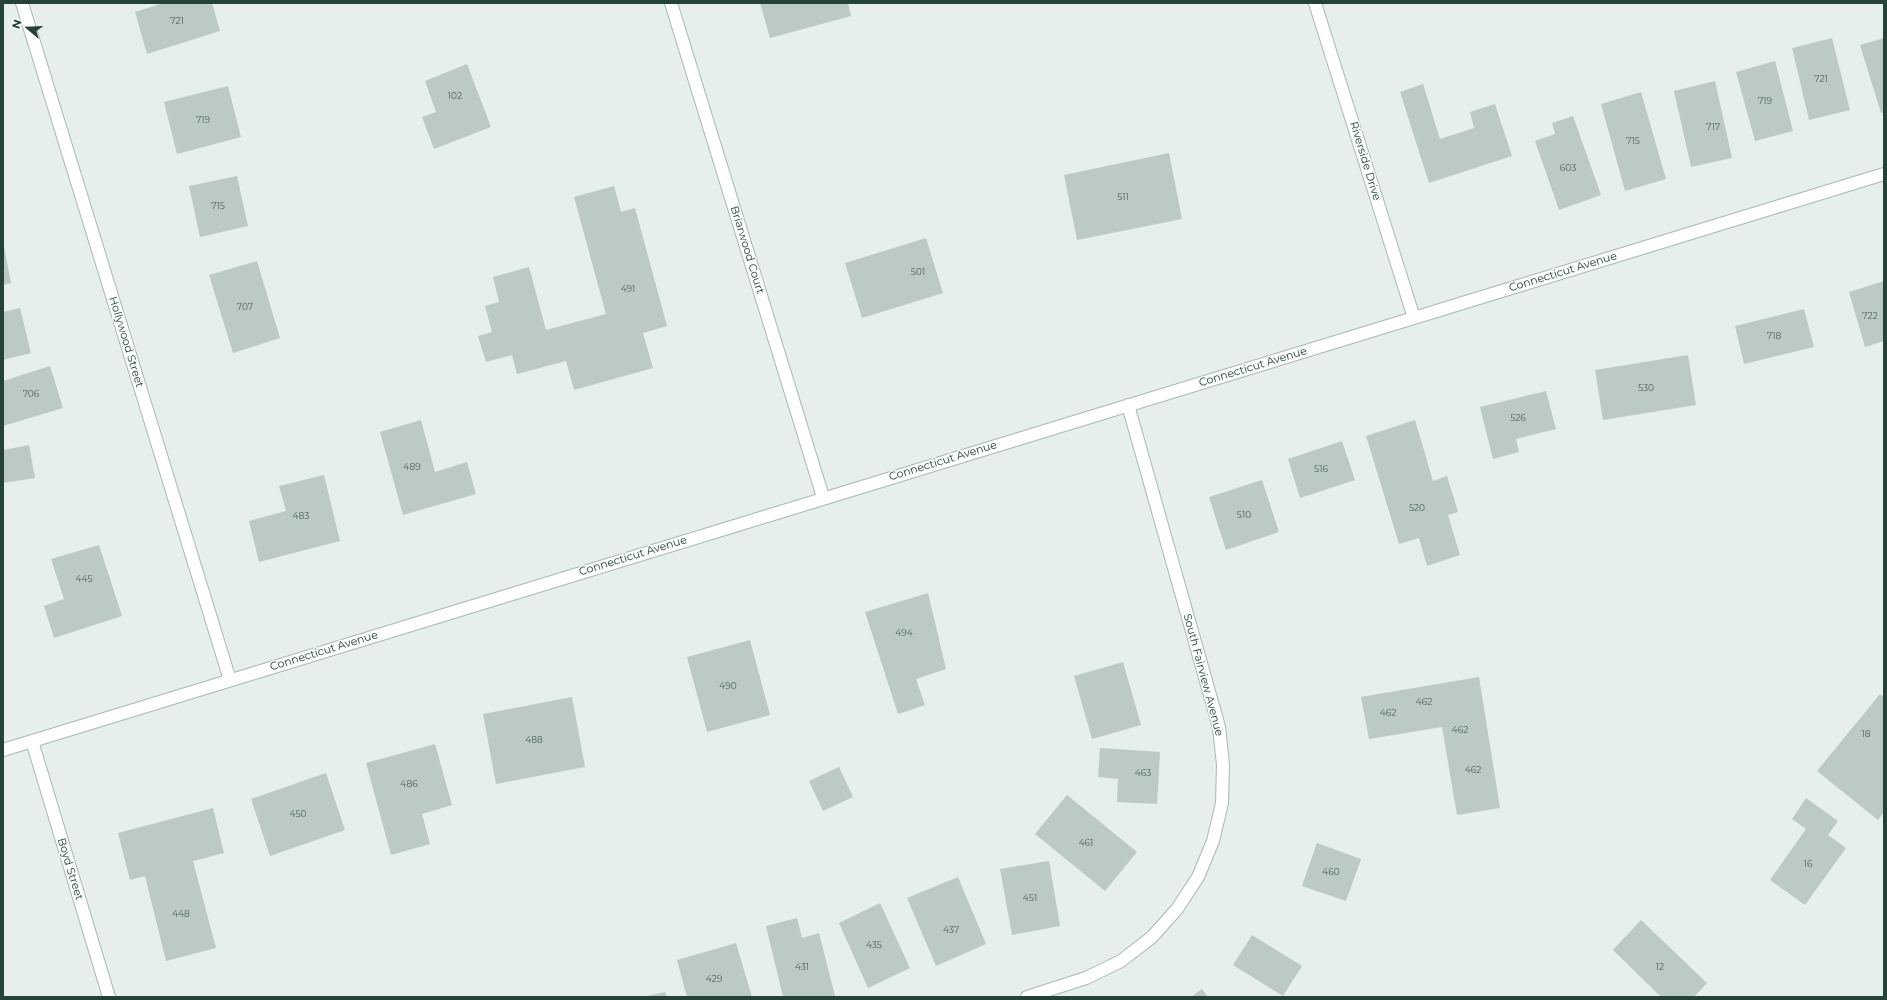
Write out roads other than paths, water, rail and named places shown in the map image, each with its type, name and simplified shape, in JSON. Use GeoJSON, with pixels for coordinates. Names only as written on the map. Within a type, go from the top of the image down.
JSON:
{"type":"FeatureCollection","features":[{"type":"Feature","properties":{"kind":"street","name":"Hollywood Street"},"geometry":{"type":"LineString","coordinates":[[22,3],[230,680]]}},
{"type":"Feature","properties":{"kind":"street","name":"Briarwood Court"},"geometry":{"type":"LineString","coordinates":[[671,3],[823,498]]}},
{"type":"Feature","properties":{"kind":"street","name":"Riverside Drive"},"geometry":{"type":"LineString","coordinates":[[1315,3],[1414,318]]}},
{"type":"Feature","properties":{"kind":"street","name":"Connecticut Avenue"},"geometry":{"type":"LineString","coordinates":[[3,750],[1884,174]]}},
{"type":"Feature","properties":{"kind":"street","name":"South Fairview Avenue"},"geometry":{"type":"LineString","coordinates":[[1027,997],[1086,978],[1121,961],[1152,937],[1177,909],[1198,877],[1213,841],[1222,803],[1223,765],[1218,727],[1128,405]]}},
{"type":"Feature","properties":{"kind":"street","name":"Boyd Street"},"geometry":{"type":"LineString","coordinates":[[32,741],[109,997]]}}]}
